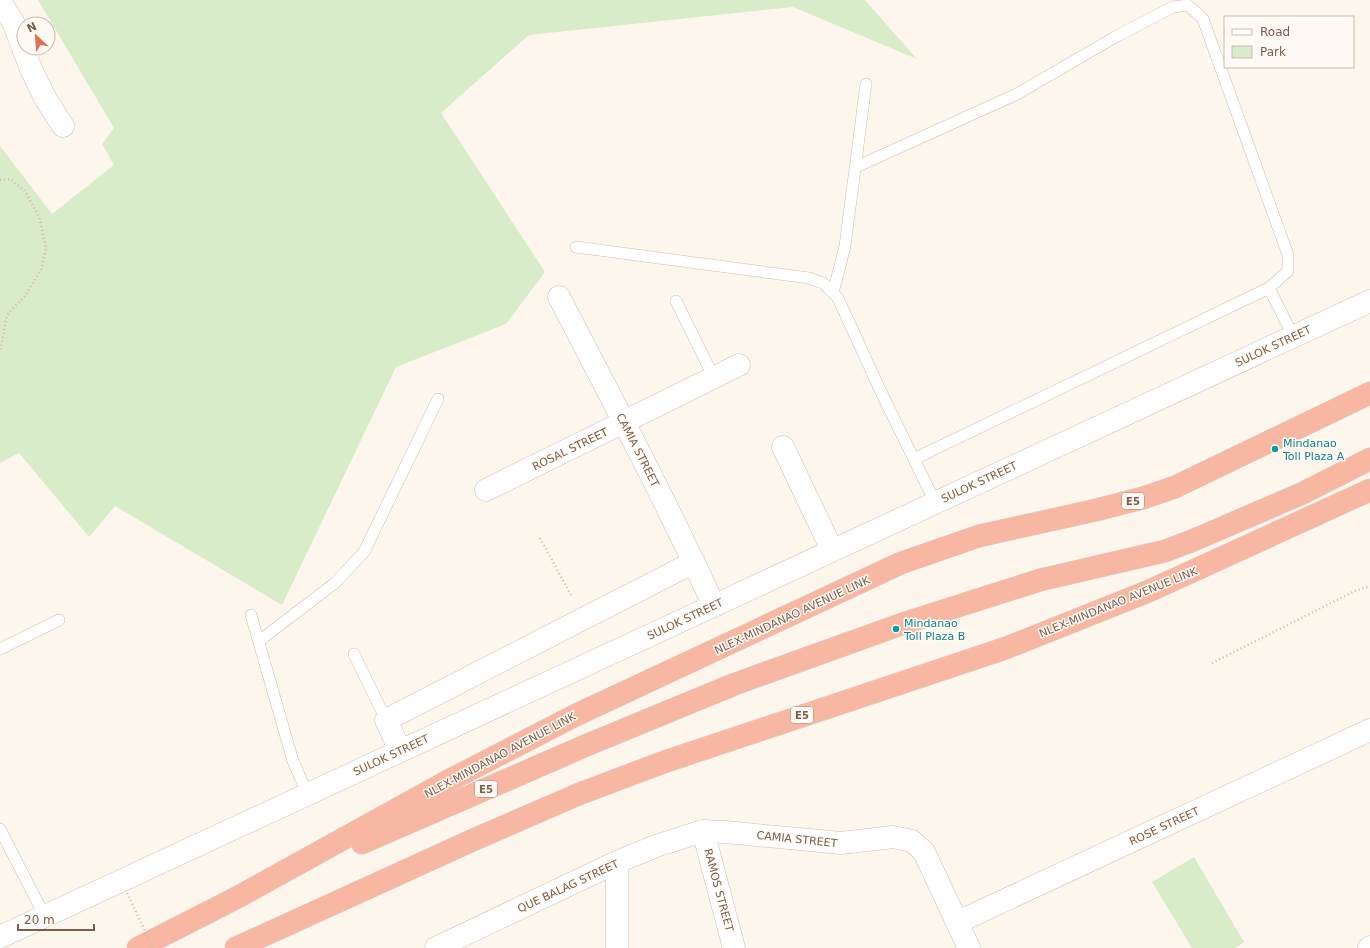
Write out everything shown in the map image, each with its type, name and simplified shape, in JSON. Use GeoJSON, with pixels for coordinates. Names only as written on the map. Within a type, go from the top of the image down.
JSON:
{"type":"FeatureCollection","features":[{"type":"Feature","properties":{"kind":"highway","name":"NLEX-MINDANAO AVENUE LINK"},"geometry":{"type":"LineString","coordinates":[[138,948],[238,897],[448,781],[576,715],[901,563],[979,536],[1096,510],[1143,498],[1169,489],[1370,393]]}},
{"type":"Feature","properties":{"kind":"highway","name":"NLEX-MINDANAO AVENUE LINK"},"geometry":{"type":"LineString","coordinates":[[238,897],[587,745],[735,684],[902,624],[1040,580],[1165,551],[1303,493],[1370,459]]}},
{"type":"Feature","properties":{"kind":"highway","name":"NLEX-MINDANAO AVENUE LINK"},"geometry":{"type":"LineString","coordinates":[[236,948],[466,843],[579,794],[671,759],[1006,648],[1149,591],[1370,490]]}},
{"type":"Feature","properties":{"kind":"street"},"geometry":{"type":"LineString","coordinates":[[0,1],[14,24],[31,69],[45,98],[64,126]]}},
{"type":"Feature","properties":{"kind":"street","name":"CAMIA STREET"},"geometry":{"type":"LineString","coordinates":[[559,297],[624,422],[694,562],[714,606]]}},
{"type":"Feature","properties":{"kind":"street","name":"SULOK STREET"},"geometry":{"type":"LineString","coordinates":[[0,937],[44,915],[714,606],[1370,300]]}},
{"type":"Feature","properties":{"kind":"street","name":"ROSAL STREET"},"geometry":{"type":"LineString","coordinates":[[486,490],[739,365]]}},
{"type":"Feature","properties":{"kind":"street"},"geometry":{"type":"LineString","coordinates":[[783,447],[832,550]]}},
{"type":"Feature","properties":{"kind":"street"},"geometry":{"type":"LineString","coordinates":[[400,751],[386,720],[694,562]]}},
{"type":"Feature","properties":{"kind":"street","name":"ROSE STREET"},"geometry":{"type":"LineString","coordinates":[[958,922],[1370,730]]}},
{"type":"Feature","properties":{"kind":"street","name":"CAMIA STREET"},"geometry":{"type":"LineString","coordinates":[[703,831],[841,844],[893,837],[912,841],[924,852],[969,948]]}},
{"type":"Feature","properties":{"kind":"street","name":"QUE BALAG STREET"},"geometry":{"type":"LineString","coordinates":[[436,948],[617,862],[656,846],[703,831]]}},
{"type":"Feature","properties":{"kind":"street","name":"RAMOS STREET"},"geometry":{"type":"LineString","coordinates":[[703,831],[734,948]]}},
{"type":"Feature","properties":{"kind":"street"},"geometry":{"type":"LineString","coordinates":[[617,862],[617,948]]}},
{"type":"Feature","properties":{"kind":"lane"},"geometry":{"type":"LineString","coordinates":[[856,167],[1017,94],[1117,36],[1173,7],[1188,5],[1203,19],[1288,254],[1288,271],[1269,288],[914,459]]}},
{"type":"Feature","properties":{"kind":"lane"},"geometry":{"type":"LineString","coordinates":[[833,293],[845,246],[866,84]]}},
{"type":"Feature","properties":{"kind":"lane"},"geometry":{"type":"LineString","coordinates":[[576,246],[809,278],[823,283],[838,298],[881,392],[935,502]]}},
{"type":"Feature","properties":{"kind":"lane"},"geometry":{"type":"LineString","coordinates":[[1269,288],[1293,336]]}},
{"type":"Feature","properties":{"kind":"lane"},"geometry":{"type":"LineString","coordinates":[[676,301],[714,378]]}},
{"type":"Feature","properties":{"kind":"lane"},"geometry":{"type":"LineString","coordinates":[[259,641],[334,583],[364,552],[438,399]]}},
{"type":"Feature","properties":{"kind":"lane"},"geometry":{"type":"LineString","coordinates":[[251,615],[293,761],[307,793]]}},
{"type":"Feature","properties":{"kind":"lane"},"geometry":{"type":"LineString","coordinates":[[0,649],[59,620]]}},
{"type":"Feature","properties":{"kind":"lane"},"geometry":{"type":"LineString","coordinates":[[354,654],[386,720]]}},
{"type":"Feature","properties":{"kind":"lane"},"geometry":{"type":"LineString","coordinates":[[0,829],[44,915]]}},
{"type":"Feature","properties":{"kind":"path"},"geometry":{"type":"LineString","coordinates":[[0,180],[10,179],[25,191],[39,217],[46,248],[41,270],[25,296],[7,315],[0,352]]}},
{"type":"Feature","properties":{"kind":"path"},"geometry":{"type":"LineString","coordinates":[[540,538],[584,618]]}},
{"type":"Feature","properties":{"kind":"path"},"geometry":{"type":"LineString","coordinates":[[1212,663],[1355,591],[1370,586]]}},
{"type":"Feature","properties":{"kind":"path"},"geometry":{"type":"LineString","coordinates":[[127,893],[153,948]]}},
{"type":"Feature","properties":{"kind":"green space"},"geometry":{"type":"Polygon","coordinates":[[[38,0],[865,0],[917,59],[793,7],[529,35],[441,113],[545,272],[506,324],[396,367],[282,605],[115,506],[89,537],[19,453],[0,463],[0,146],[52,214],[114,165],[102,144],[114,128],[56,30],[56,16],[48,16],[38,0]]]}},
{"type":"Feature","properties":{"kind":"green space"},"geometry":{"type":"Polygon","coordinates":[[[1194,857],[1244,942],[1235,948],[1192,948],[1152,882],[1194,857]]]}},
{"type":"Feature","properties":{"kind":"place","name":"Mindanao Toll Plaza A"},"geometry":{"type":"Point","coordinates":[1275,449]}},
{"type":"Feature","properties":{"kind":"place","name":"Mindanao Toll Plaza B"},"geometry":{"type":"Point","coordinates":[896,629]}}]}
